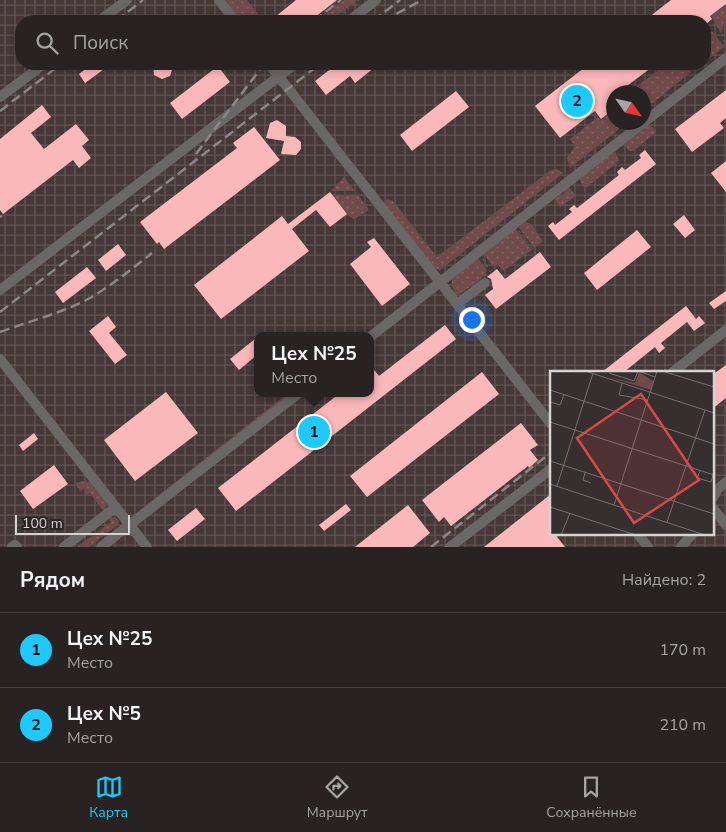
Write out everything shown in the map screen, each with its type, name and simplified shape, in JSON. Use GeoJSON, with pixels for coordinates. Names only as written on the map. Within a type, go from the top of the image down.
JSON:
{"type":"FeatureCollection","features":[{"type":"Feature","properties":{"kind":"lane"},"geometry":{"type":"LineString","coordinates":[[107,15],[127,0]]}},
{"type":"Feature","properties":{"kind":"lane"},"geometry":{"type":"LineString","coordinates":[[219,0],[231,15]]}},
{"type":"Feature","properties":{"kind":"lane"},"geometry":{"type":"LineString","coordinates":[[357,15],[376,0]]}},
{"type":"Feature","properties":{"kind":"lane"},"geometry":{"type":"LineString","coordinates":[[711,70],[726,58]]}},
{"type":"Feature","properties":{"kind":"lane"},"geometry":{"type":"LineString","coordinates":[[0,97],[36,70]]}},
{"type":"Feature","properties":{"kind":"lane"},"geometry":{"type":"LineString","coordinates":[[274,70],[550,423]]}},
{"type":"Feature","properties":{"kind":"lane"},"geometry":{"type":"LineString","coordinates":[[0,290],[288,70]]}},
{"type":"Feature","properties":{"kind":"lane"},"geometry":{"type":"LineString","coordinates":[[374,334],[711,70]]}},
{"type":"Feature","properties":{"kind":"lane"},"geometry":{"type":"LineString","coordinates":[[457,304],[485,282]]}},
{"type":"Feature","properties":{"kind":"lane"},"geometry":{"type":"LineString","coordinates":[[675,371],[726,330]]}},
{"type":"Feature","properties":{"kind":"lane"},"geometry":{"type":"LineString","coordinates":[[0,359],[147,547]]}},
{"type":"Feature","properties":{"kind":"lane"},"geometry":{"type":"LineString","coordinates":[[101,547],[294,397]]}},
{"type":"Feature","properties":{"kind":"lane"},"geometry":{"type":"LineString","coordinates":[[450,547],[550,470]]}},
{"type":"Feature","properties":{"kind":"lane"},"geometry":{"type":"LineString","coordinates":[[714,496],[726,482]]}},
{"type":"Feature","properties":{"kind":"lane"},"geometry":{"type":"LineString","coordinates":[[64,547],[116,507]]}},
{"type":"Feature","properties":{"kind":"lane"},"geometry":{"type":"LineString","coordinates":[[714,510],[726,525]]}},
{"type":"Feature","properties":{"kind":"lane"},"geometry":{"type":"LineString","coordinates":[[638,534],[648,547]]}},
{"type":"Feature","properties":{"kind":"lane"},"geometry":{"type":"LineString","coordinates":[[681,547],[692,534]]}},
{"type":"Feature","properties":{"kind":"lane"},"geometry":{"type":"LineString","coordinates":[[12,547],[15,545],[16,547]]}},
{"type":"Feature","properties":{"kind":"path"},"geometry":{"type":"LineString","coordinates":[[340,15],[359,0]]}},
{"type":"Feature","properties":{"kind":"path"},"geometry":{"type":"LineString","coordinates":[[726,21],[722,38],[726,44]]}},
{"type":"Feature","properties":{"kind":"path"},"geometry":{"type":"LineString","coordinates":[[514,224],[537,255]]}},
{"type":"Feature","properties":{"kind":"path"},"geometry":{"type":"LineString","coordinates":[[478,253],[490,268],[491,274]]}},
{"type":"Feature","properties":{"kind":"shaded area"},"geometry":{"type":"Polygon","coordinates":[[[0,0],[726,0],[726,547],[0,547],[0,0]]]}},
{"type":"Feature","properties":{"kind":"shaded area"},"geometry":{"type":"Polygon","coordinates":[[[226,0],[247,0],[259,15],[236,15],[226,0]]]}},
{"type":"Feature","properties":{"kind":"shaded area"},"geometry":{"type":"Polygon","coordinates":[[[344,0],[357,0],[338,15],[325,15],[344,0]]]}},
{"type":"Feature","properties":{"kind":"shaded area"},"geometry":{"type":"Polygon","coordinates":[[[726,5],[726,17],[721,33],[711,16],[726,5]]]}},
{"type":"Feature","properties":{"kind":"shaded area"},"geometry":{"type":"Polygon","coordinates":[[[711,32],[724,47],[711,57],[711,32]]]}},
{"type":"Feature","properties":{"kind":"shaded area"},"geometry":{"type":"Polygon","coordinates":[[[658,70],[689,70],[691,72],[651,104],[651,85],[639,85],[658,70]]]}},
{"type":"Feature","properties":{"kind":"shaded area"},"geometry":{"type":"Polygon","coordinates":[[[606,116],[606,130],[618,130],[570,168],[567,158],[575,146],[570,139],[598,117],[601,120],[606,116]]]}},
{"type":"Feature","properties":{"kind":"shaded area"},"geometry":{"type":"Polygon","coordinates":[[[651,126],[656,131],[633,151],[629,151],[624,143],[640,130],[651,130],[651,126]]]}},
{"type":"Feature","properties":{"kind":"shaded area"},"geometry":{"type":"Polygon","coordinates":[[[611,152],[616,154],[619,161],[587,187],[584,187],[579,179],[592,170],[591,168],[611,152]]]}},
{"type":"Feature","properties":{"kind":"shaded area"},"geometry":{"type":"Polygon","coordinates":[[[557,169],[563,173],[440,270],[433,268],[383,204],[387,199],[393,201],[437,257],[551,170],[557,169]]]}},
{"type":"Feature","properties":{"kind":"shaded area"},"geometry":{"type":"Polygon","coordinates":[[[344,177],[355,191],[331,191],[344,177]]]}},
{"type":"Feature","properties":{"kind":"shaded area"},"geometry":{"type":"Polygon","coordinates":[[[569,187],[576,196],[560,207],[554,199],[565,193],[564,191],[569,187]]]}},
{"type":"Feature","properties":{"kind":"shaded area"},"geometry":{"type":"Polygon","coordinates":[[[332,195],[358,195],[369,210],[354,219],[350,217],[332,195]]]}},
{"type":"Feature","properties":{"kind":"shaded area"},"geometry":{"type":"Polygon","coordinates":[[[525,221],[532,225],[543,241],[534,248],[518,226],[525,221]]]}},
{"type":"Feature","properties":{"kind":"shaded area"},"geometry":{"type":"Polygon","coordinates":[[[515,228],[532,250],[503,271],[497,264],[493,267],[484,254],[515,228]]]}},
{"type":"Feature","properties":{"kind":"shaded area"},"geometry":{"type":"Polygon","coordinates":[[[478,258],[487,271],[481,279],[457,296],[452,286],[452,279],[478,258]]]}},
{"type":"Feature","properties":{"kind":"shaded area"},"geometry":{"type":"Polygon","coordinates":[[[283,397],[287,397],[135,514],[283,397]]]}},
{"type":"Feature","properties":{"kind":"shaded area"},"geometry":{"type":"Polygon","coordinates":[[[90,482],[106,503],[104,512],[90,493],[85,496],[85,488],[80,491],[75,483],[90,482]]]}},
{"type":"Feature","properties":{"kind":"shaded area"},"geometry":{"type":"Polygon","coordinates":[[[108,518],[118,519],[119,524],[89,547],[77,547],[111,522],[108,518]]]}},
{"type":"Feature","properties":{"kind":"building"},"geometry":{"type":"Polygon","coordinates":[[[296,0],[337,0],[318,15],[277,15],[296,0]]]}},
{"type":"Feature","properties":{"kind":"building"},"geometry":{"type":"Polygon","coordinates":[[[671,0],[726,0],[726,4],[711,15],[652,15],[671,0]]]}},
{"type":"Feature","properties":{"kind":"building"},"geometry":{"type":"Polygon","coordinates":[[[84,70],[103,70],[85,83],[79,74],[84,70]]]}},
{"type":"Feature","properties":{"kind":"building"},"geometry":{"type":"Polygon","coordinates":[[[154,70],[172,70],[170,76],[162,79],[154,75],[154,70]]]}},
{"type":"Feature","properties":{"kind":"building"},"geometry":{"type":"Polygon","coordinates":[[[213,70],[221,70],[230,82],[182,119],[170,103],[213,70]]]}},
{"type":"Feature","properties":{"kind":"building"},"geometry":{"type":"Polygon","coordinates":[[[329,70],[371,70],[355,83],[350,76],[326,95],[315,81],[329,70]]]}},
{"type":"Feature","properties":{"kind":"building"},"geometry":{"type":"Polygon","coordinates":[[[581,70],[648,70],[628,85],[606,85],[606,115],[601,119],[595,111],[560,138],[535,106],[581,70]]]}},
{"type":"Feature","properties":{"kind":"building"},"geometry":{"type":"Polygon","coordinates":[[[726,90],[726,118],[720,123],[724,128],[692,152],[675,129],[726,90]]]}},
{"type":"Feature","properties":{"kind":"building"},"geometry":{"type":"Polygon","coordinates":[[[456,91],[469,107],[412,151],[400,135],[456,91]]]}},
{"type":"Feature","properties":{"kind":"building"},"geometry":{"type":"Polygon","coordinates":[[[42,105],[51,117],[31,133],[44,149],[76,124],[89,140],[82,146],[91,158],[79,168],[73,160],[3,214],[0,210],[0,139],[42,105]]]}},
{"type":"Feature","properties":{"kind":"building"},"geometry":{"type":"Polygon","coordinates":[[[277,120],[286,126],[286,136],[295,137],[301,142],[301,149],[296,155],[281,154],[284,141],[266,138],[270,123],[277,120]]]}},
{"type":"Feature","properties":{"kind":"building"},"geometry":{"type":"Polygon","coordinates":[[[254,127],[280,160],[164,249],[159,242],[157,244],[140,222],[237,148],[233,143],[254,127]]]}},
{"type":"Feature","properties":{"kind":"building"},"geometry":{"type":"Polygon","coordinates":[[[645,150],[656,164],[559,240],[548,226],[553,222],[555,225],[572,212],[569,209],[574,205],[577,208],[619,175],[617,172],[622,167],[625,170],[641,158],[639,155],[645,150]]]}},
{"type":"Feature","properties":{"kind":"building"},"geometry":{"type":"Polygon","coordinates":[[[726,161],[726,192],[711,173],[726,161]]]}},
{"type":"Feature","properties":{"kind":"building"},"geometry":{"type":"Polygon","coordinates":[[[330,192],[347,214],[330,227],[316,210],[292,229],[309,251],[221,319],[194,285],[282,216],[288,224],[330,192]]]}},
{"type":"Feature","properties":{"kind":"building"},"geometry":{"type":"Polygon","coordinates":[[[684,215],[695,230],[685,238],[673,224],[684,215]]]}},
{"type":"Feature","properties":{"kind":"building"},"geometry":{"type":"Polygon","coordinates":[[[637,230],[651,247],[597,290],[584,273],[637,230]]]}},
{"type":"Feature","properties":{"kind":"building"},"geometry":{"type":"Polygon","coordinates":[[[374,238],[410,284],[382,306],[350,264],[371,247],[367,242],[374,238]]]}},
{"type":"Feature","properties":{"kind":"building"},"geometry":{"type":"Polygon","coordinates":[[[118,244],[126,255],[106,271],[98,260],[118,244]]]}},
{"type":"Feature","properties":{"kind":"building"},"geometry":{"type":"Polygon","coordinates":[[[540,252],[551,267],[496,309],[485,295],[493,289],[491,279],[487,277],[497,269],[505,279],[540,252]]]}},
{"type":"Feature","properties":{"kind":"building"},"geometry":{"type":"Polygon","coordinates":[[[87,267],[96,278],[63,303],[55,292],[87,267]]]}},
{"type":"Feature","properties":{"kind":"building"},"geometry":{"type":"Polygon","coordinates":[[[726,291],[726,301],[714,309],[709,303],[726,291]]]}},
{"type":"Feature","properties":{"kind":"building"},"geometry":{"type":"Polygon","coordinates":[[[686,306],[696,319],[699,316],[705,323],[694,331],[687,322],[661,343],[665,348],[659,353],[655,347],[625,371],[603,371],[686,306]]]}},
{"type":"Feature","properties":{"kind":"building"},"geometry":{"type":"Polygon","coordinates":[[[108,316],[116,327],[109,333],[127,355],[115,364],[89,331],[108,316]]]}},
{"type":"Feature","properties":{"kind":"building"},"geometry":{"type":"Polygon","coordinates":[[[445,325],[456,339],[236,511],[218,488],[335,397],[374,397],[374,370],[379,376],[445,325]]]}},
{"type":"Feature","properties":{"kind":"building"},"geometry":{"type":"Polygon","coordinates":[[[254,340],[254,358],[239,370],[230,359],[254,340]]]}},
{"type":"Feature","properties":{"kind":"building"},"geometry":{"type":"Polygon","coordinates":[[[726,365],[726,398],[714,407],[714,374],[726,365]]]}},
{"type":"Feature","properties":{"kind":"building"},"geometry":{"type":"Polygon","coordinates":[[[482,372],[499,394],[367,497],[350,476],[482,372]]]}},
{"type":"Feature","properties":{"kind":"building"},"geometry":{"type":"Polygon","coordinates":[[[166,392],[198,433],[135,481],[104,440],[166,392]]]}},
{"type":"Feature","properties":{"kind":"building"},"geometry":{"type":"Polygon","coordinates":[[[521,423],[538,445],[530,450],[538,460],[451,526],[444,517],[439,522],[422,500],[521,423]]]}},
{"type":"Feature","properties":{"kind":"building"},"geometry":{"type":"Polygon","coordinates":[[[34,433],[38,439],[23,451],[19,445],[34,433]]]}},
{"type":"Feature","properties":{"kind":"building"},"geometry":{"type":"Polygon","coordinates":[[[54,465],[68,484],[33,509],[20,491],[54,465]]]}},
{"type":"Feature","properties":{"kind":"building"},"geometry":{"type":"Polygon","coordinates":[[[550,495],[550,534],[555,534],[565,547],[484,547],[550,495]]]}},
{"type":"Feature","properties":{"kind":"building"},"geometry":{"type":"Polygon","coordinates":[[[346,504],[351,510],[324,531],[319,525],[346,504]]]}},
{"type":"Feature","properties":{"kind":"building"},"geometry":{"type":"Polygon","coordinates":[[[408,505],[430,533],[413,547],[355,547],[408,505]]]}},
{"type":"Feature","properties":{"kind":"building"},"geometry":{"type":"Polygon","coordinates":[[[196,508],[205,519],[177,541],[168,530],[196,508]]]}},
{"type":"Feature","properties":{"kind":"railway"},"geometry":{"type":"LineString","coordinates":[[124,15],[143,0]]}},
{"type":"Feature","properties":{"kind":"railway"},"geometry":{"type":"LineString","coordinates":[[322,15],[341,0]]}},
{"type":"Feature","properties":{"kind":"railway"},"geometry":{"type":"LineString","coordinates":[[381,15],[400,0]]}},
{"type":"Feature","properties":{"kind":"railway"},"geometry":{"type":"LineString","coordinates":[[394,15],[422,0]]}},
{"type":"Feature","properties":{"kind":"railway"},"geometry":{"type":"LineString","coordinates":[[0,111],[53,70]]}},
{"type":"Feature","properties":{"kind":"railway"},"geometry":{"type":"LineString","coordinates":[[196,154],[259,70]]}},
{"type":"Feature","properties":{"kind":"railway"},"geometry":{"type":"LineString","coordinates":[[0,312],[312,70]]}},
{"type":"Feature","properties":{"kind":"railway"},"geometry":{"type":"LineString","coordinates":[[0,332],[90,298],[152,253]]}},
{"type":"Feature","properties":{"kind":"railway"},"geometry":{"type":"LineString","coordinates":[[431,547],[549,454]]}},
{"type":"Feature","properties":{"kind":"place","name":"Цех №5"},"geometry":{"type":"Point","coordinates":[577,101]}},
{"type":"Feature","properties":{"kind":"place","name":"Цех №25"},"geometry":{"type":"Point","coordinates":[314,432]}}]}
